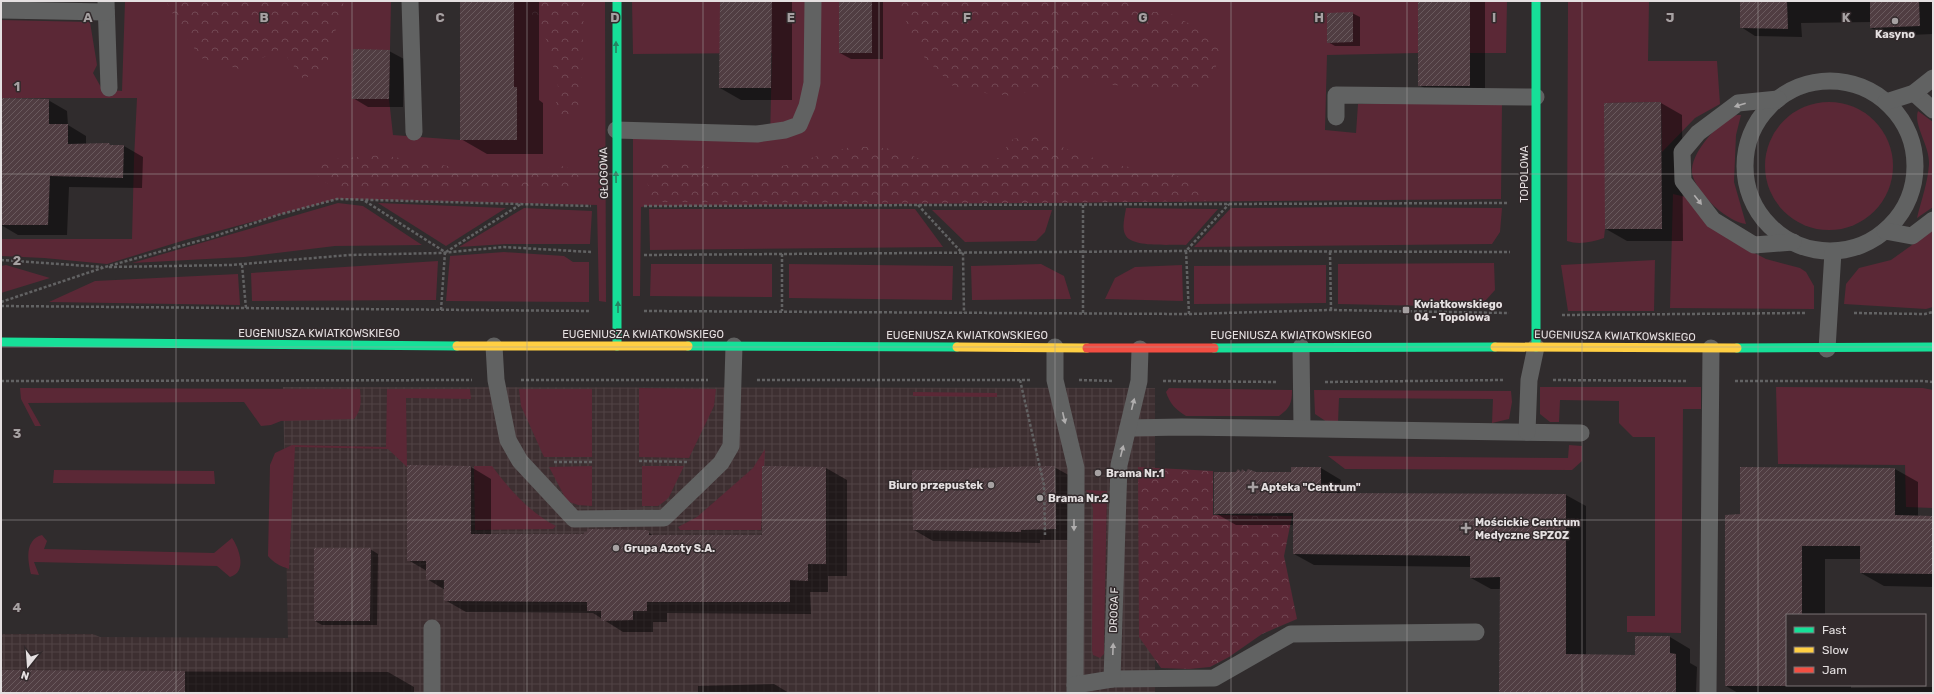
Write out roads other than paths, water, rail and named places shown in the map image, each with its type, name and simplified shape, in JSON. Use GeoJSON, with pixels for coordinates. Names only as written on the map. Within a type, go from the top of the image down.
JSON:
{"type":"FeatureCollection","features":[{"type":"Feature","properties":{"kind":"main road","name":"GŁOGOWA"},"geometry":{"type":"LineString","coordinates":[[617,1],[617,346]]}},
{"type":"Feature","properties":{"kind":"main road","name":"TOPOLOWA"},"geometry":{"type":"LineString","coordinates":[[1536,1],[1536,347]]}},
{"type":"Feature","properties":{"kind":"main road","name":"EUGENIUSZA KWIATKOWSKIEGO"},"geometry":{"type":"LineString","coordinates":[[1,342],[372,346],[1055,347],[1140,349],[1536,347],[1827,350],[1933,348]]}},
{"type":"Feature","properties":{"kind":"lane"},"geometry":{"type":"LineString","coordinates":[[410,1],[414,132]]}},
{"type":"Feature","properties":{"kind":"lane"},"geometry":{"type":"LineString","coordinates":[[616,130],[757,134],[785,130],[799,125],[807,106],[812,83],[813,1]]}},
{"type":"Feature","properties":{"kind":"lane"},"geometry":{"type":"LineString","coordinates":[[1,10],[106,6],[108,88]]}},
{"type":"Feature","properties":{"kind":"lane"},"geometry":{"type":"LineString","coordinates":[[1886,102],[1914,93],[1933,78]]}},
{"type":"Feature","properties":{"kind":"lane"},"geometry":{"type":"LineString","coordinates":[[1835,82],[1860,87],[1886,102],[1906,127],[1913,147],[1916,168],[1911,194],[1899,217],[1886,232],[1859,246],[1833,252],[1818,250],[1793,242],[1783,237],[1769,226],[1758,212],[1750,196],[1746,178],[1745,159],[1750,138],[1759,120],[1778,99],[1801,87],[1814,83],[1835,82]]}},
{"type":"Feature","properties":{"kind":"lane"},"geometry":{"type":"LineString","coordinates":[[1914,93],[1933,110]]}},
{"type":"Feature","properties":{"kind":"lane"},"geometry":{"type":"LineString","coordinates":[[1336,117],[1336,95],[1536,97]]}},
{"type":"Feature","properties":{"kind":"lane"},"geometry":{"type":"LineString","coordinates":[[1778,99],[1738,103],[1698,133],[1682,152],[1683,181],[1713,220],[1754,244],[1793,242]]}},
{"type":"Feature","properties":{"kind":"lane"},"geometry":{"type":"LineString","coordinates":[[1886,232],[1912,236],[1933,220]]}},
{"type":"Feature","properties":{"kind":"lane"},"geometry":{"type":"LineString","coordinates":[[1827,350],[1828,313],[1833,252]]}},
{"type":"Feature","properties":{"kind":"lane"},"geometry":{"type":"LineString","coordinates":[[494,346],[496,380],[508,440],[520,461],[574,519],[664,518],[721,463],[731,446],[734,346]]}},
{"type":"Feature","properties":{"kind":"lane"},"geometry":{"type":"LineString","coordinates":[[1055,347],[1055,380],[1076,468],[1074,500],[1075,689],[1112,679],[1214,678],[1291,634],[1476,632]]}},
{"type":"Feature","properties":{"kind":"lane"},"geometry":{"type":"LineString","coordinates":[[1301,347],[1302,428]]}},
{"type":"Feature","properties":{"kind":"lane"},"geometry":{"type":"LineString","coordinates":[[1527,432],[1529,380],[1536,347]]}},
{"type":"Feature","properties":{"kind":"lane"},"geometry":{"type":"LineString","coordinates":[[1708,693],[1711,348]]}},
{"type":"Feature","properties":{"kind":"lane","name":"DROGA F"},"geometry":{"type":"LineString","coordinates":[[1112,679],[1119,464],[1139,381],[1140,349]]}},
{"type":"Feature","properties":{"kind":"lane"},"geometry":{"type":"LineString","coordinates":[[1128,428],[1302,428],[1582,433]]}},
{"type":"Feature","properties":{"kind":"lane"},"geometry":{"type":"LineString","coordinates":[[432,628],[432,693]]}},
{"type":"Feature","properties":{"kind":"place","name":"Kasyno"},"geometry":{"type":"Point","coordinates":[1895,21]}},
{"type":"Feature","properties":{"kind":"place","name":"Kwiatkowskiego 04 - Topolowa"},"geometry":{"type":"Point","coordinates":[1406,310]}},
{"type":"Feature","properties":{"kind":"place","name":"Brama Nr.1"},"geometry":{"type":"Point","coordinates":[1098,473]}},
{"type":"Feature","properties":{"kind":"place","name":"Biuro przepustek"},"geometry":{"type":"Point","coordinates":[991,485]}},
{"type":"Feature","properties":{"kind":"place","name":"Apteka \"Centrum\""},"geometry":{"type":"Point","coordinates":[1253,487]}},
{"type":"Feature","properties":{"kind":"place","name":"Brama Nr.2"},"geometry":{"type":"Point","coordinates":[1040,498]}},
{"type":"Feature","properties":{"kind":"place","name":"Mościckie Centrum Medyczne SPZOZ"},"geometry":{"type":"Point","coordinates":[1466,528]}},
{"type":"Feature","properties":{"kind":"place","name":"Grupa Azoty S.A."},"geometry":{"type":"Point","coordinates":[616,548]}}]}
